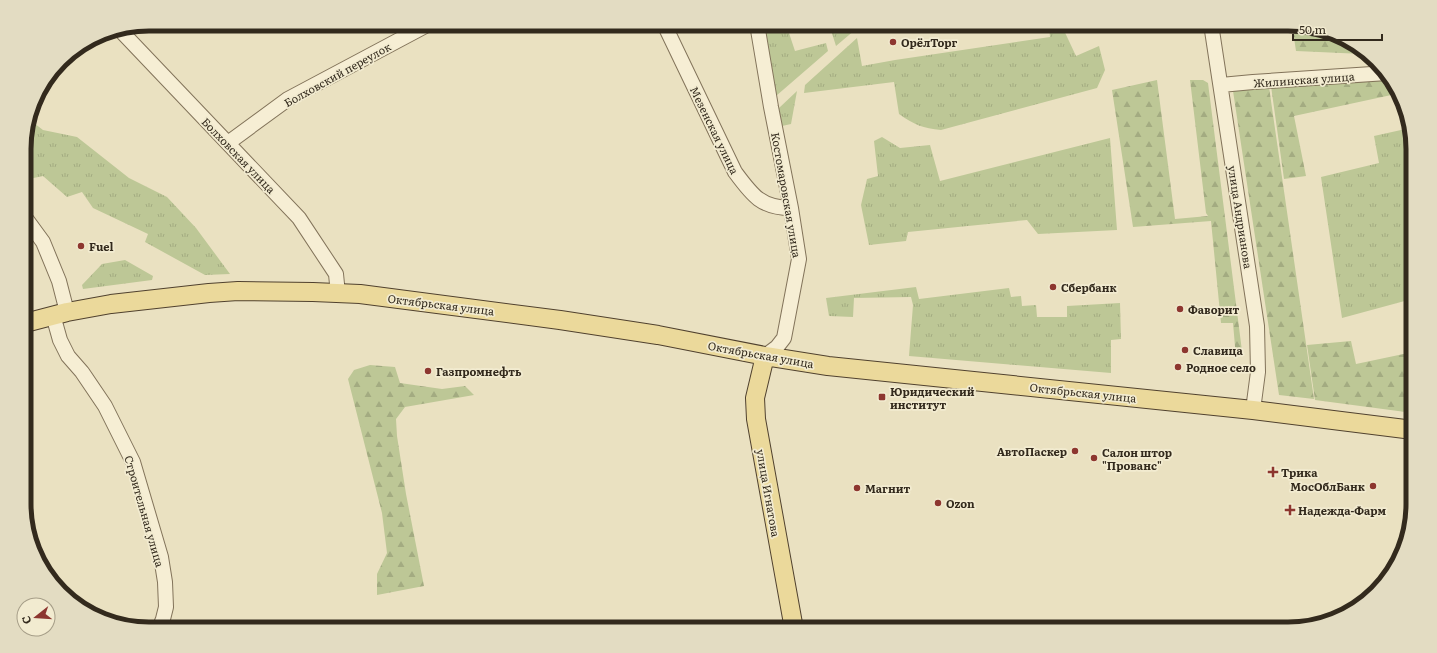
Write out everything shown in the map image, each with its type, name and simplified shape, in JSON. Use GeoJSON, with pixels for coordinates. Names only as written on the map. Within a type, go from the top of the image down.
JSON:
{"type":"FeatureCollection","features":[{"type":"Feature","properties":{"kind":"main road","name":"Октябрьская улица"},"geometry":{"type":"LineString","coordinates":[[31,322],[60,314],[111,304],[238,292],[377,296],[560,320],[658,335],[765,356],[828,366],[1254,410],[1406,429]]}},
{"type":"Feature","properties":{"kind":"main road","name":"улица Игнатова"},"geometry":{"type":"LineString","coordinates":[[765,356],[755,398],[756,419],[793,622]]}},
{"type":"Feature","properties":{"kind":"street","name":"Болховский переулок"},"geometry":{"type":"LineString","coordinates":[[228,143],[288,99],[416,31]]}},
{"type":"Feature","properties":{"kind":"street","name":"Мезенская улица"},"geometry":{"type":"LineString","coordinates":[[667,31],[735,172],[746,187],[760,201],[777,208],[791,208]]}},
{"type":"Feature","properties":{"kind":"street","name":"Костомаровская улица"},"geometry":{"type":"LineString","coordinates":[[758,31],[799,259],[784,338],[777,347],[765,356]]}},
{"type":"Feature","properties":{"kind":"street","name":"улица Андрианова"},"geometry":{"type":"LineString","coordinates":[[1212,31],[1257,326],[1258,372],[1254,410]]}},
{"type":"Feature","properties":{"kind":"street","name":"Болховская улица"},"geometry":{"type":"LineString","coordinates":[[124,34],[299,218],[336,274],[338,280],[338,294]]}},
{"type":"Feature","properties":{"kind":"street","name":"Жилинская улица"},"geometry":{"type":"LineString","coordinates":[[1220,85],[1379,74]]}},
{"type":"Feature","properties":{"kind":"street","name":"Строительная улица"},"geometry":{"type":"LineString","coordinates":[[31,226],[43,242],[59,281],[60,340],[68,356],[82,372],[105,406],[133,462],[161,557],[165,582],[166,607],[162,622]]}},
{"type":"Feature","properties":{"kind":"green space"},"geometry":{"type":"Polygon","coordinates":[[[765,31],[788,31],[795,51],[826,43],[828,51],[776,96],[765,31]]]}},
{"type":"Feature","properties":{"kind":"green space"},"geometry":{"type":"Polygon","coordinates":[[[831,31],[854,31],[836,46],[831,31]]]}},
{"type":"Feature","properties":{"kind":"green space"},"geometry":{"type":"Polygon","coordinates":[[[1050,31],[1064,31],[1076,56],[1099,46],[1105,70],[1097,88],[941,130],[919,125],[909,121],[899,114],[894,82],[804,93],[805,85],[857,38],[862,66],[1050,37],[1050,31]]]}},
{"type":"Feature","properties":{"kind":"green space"},"geometry":{"type":"Polygon","coordinates":[[[1293,31],[1311,33],[1326,37],[1358,54],[1296,51],[1293,31]]]}},
{"type":"Feature","properties":{"kind":"green space"},"geometry":{"type":"Polygon","coordinates":[[[1383,79],[1392,95],[1294,116],[1306,176],[1284,179],[1271,86],[1383,79]]]}},
{"type":"Feature","properties":{"kind":"green space"},"geometry":{"type":"Polygon","coordinates":[[[1157,80],[1175,219],[1208,216],[1206,213],[1190,80],[1203,80],[1208,83],[1242,351],[1236,358],[1233,323],[1221,323],[1211,221],[1133,227],[1112,90],[1157,80]]]}},
{"type":"Feature","properties":{"kind":"green space"},"geometry":{"type":"Polygon","coordinates":[[[1269,87],[1314,399],[1279,395],[1233,91],[1269,87]]]}},
{"type":"Feature","properties":{"kind":"green space"},"geometry":{"type":"Polygon","coordinates":[[[797,91],[791,124],[782,126],[779,108],[797,91]]]}},
{"type":"Feature","properties":{"kind":"green space"},"geometry":{"type":"Polygon","coordinates":[[[34,123],[43,130],[77,137],[129,178],[167,197],[196,228],[230,274],[205,275],[145,242],[148,234],[93,208],[82,192],[67,197],[43,176],[31,179],[31,141],[34,123]]]}},
{"type":"Feature","properties":{"kind":"green space"},"geometry":{"type":"Polygon","coordinates":[[[1404,129],[1405,134],[1406,301],[1342,318],[1321,177],[1379,163],[1374,136],[1404,129]]]}},
{"type":"Feature","properties":{"kind":"green space"},"geometry":{"type":"Polygon","coordinates":[[[882,137],[900,148],[930,145],[940,181],[1110,138],[1117,230],[1038,234],[1027,220],[908,232],[906,241],[869,245],[861,205],[867,179],[878,176],[874,141],[882,137]]]}},
{"type":"Feature","properties":{"kind":"green space"},"geometry":{"type":"Polygon","coordinates":[[[125,260],[153,276],[152,280],[83,289],[82,285],[102,264],[125,260]]]}},
{"type":"Feature","properties":{"kind":"green space"},"geometry":{"type":"Polygon","coordinates":[[[916,287],[919,299],[1009,288],[1011,297],[1021,296],[1022,306],[1036,305],[1037,317],[1067,317],[1067,306],[1120,303],[1121,339],[1111,340],[1111,373],[909,356],[913,305],[911,297],[854,298],[853,317],[829,316],[826,298],[916,287]]]}},
{"type":"Feature","properties":{"kind":"green space"},"geometry":{"type":"Polygon","coordinates":[[[1351,341],[1356,364],[1406,353],[1406,412],[1315,400],[1307,345],[1351,341]]]}},
{"type":"Feature","properties":{"kind":"green space"},"geometry":{"type":"Polygon","coordinates":[[[370,365],[395,367],[400,383],[442,389],[465,386],[474,395],[405,407],[396,419],[397,436],[406,494],[424,586],[377,595],[377,574],[387,553],[382,513],[348,379],[354,370],[370,365]]]}},
{"type":"Feature","properties":{"kind":"place","name":"ОрёлТорг"},"geometry":{"type":"Point","coordinates":[893,42]}},
{"type":"Feature","properties":{"kind":"place","name":"Fuel"},"geometry":{"type":"Point","coordinates":[81,246]}},
{"type":"Feature","properties":{"kind":"place","name":"Сбербанк"},"geometry":{"type":"Point","coordinates":[1053,287]}},
{"type":"Feature","properties":{"kind":"place","name":"Фаворит"},"geometry":{"type":"Point","coordinates":[1180,309]}},
{"type":"Feature","properties":{"kind":"place","name":"Славица"},"geometry":{"type":"Point","coordinates":[1185,350]}},
{"type":"Feature","properties":{"kind":"place","name":"Родное село"},"geometry":{"type":"Point","coordinates":[1178,367]}},
{"type":"Feature","properties":{"kind":"place","name":"Газпромнефть"},"geometry":{"type":"Point","coordinates":[428,371]}},
{"type":"Feature","properties":{"kind":"place","name":"Юридический институт"},"geometry":{"type":"Point","coordinates":[882,397]}},
{"type":"Feature","properties":{"kind":"place","name":"АвтоПаскер"},"geometry":{"type":"Point","coordinates":[1075,451]}},
{"type":"Feature","properties":{"kind":"place","name":"Салон штор \"Прованс\""},"geometry":{"type":"Point","coordinates":[1094,458]}},
{"type":"Feature","properties":{"kind":"place","name":"Трика"},"geometry":{"type":"Point","coordinates":[1273,472]}},
{"type":"Feature","properties":{"kind":"place","name":"МосОблБанк"},"geometry":{"type":"Point","coordinates":[1373,486]}},
{"type":"Feature","properties":{"kind":"place","name":"Магнит"},"geometry":{"type":"Point","coordinates":[857,488]}},
{"type":"Feature","properties":{"kind":"place","name":"Ozon"},"geometry":{"type":"Point","coordinates":[938,503]}},
{"type":"Feature","properties":{"kind":"place","name":"Надежда-Фарм"},"geometry":{"type":"Point","coordinates":[1290,510]}}]}
